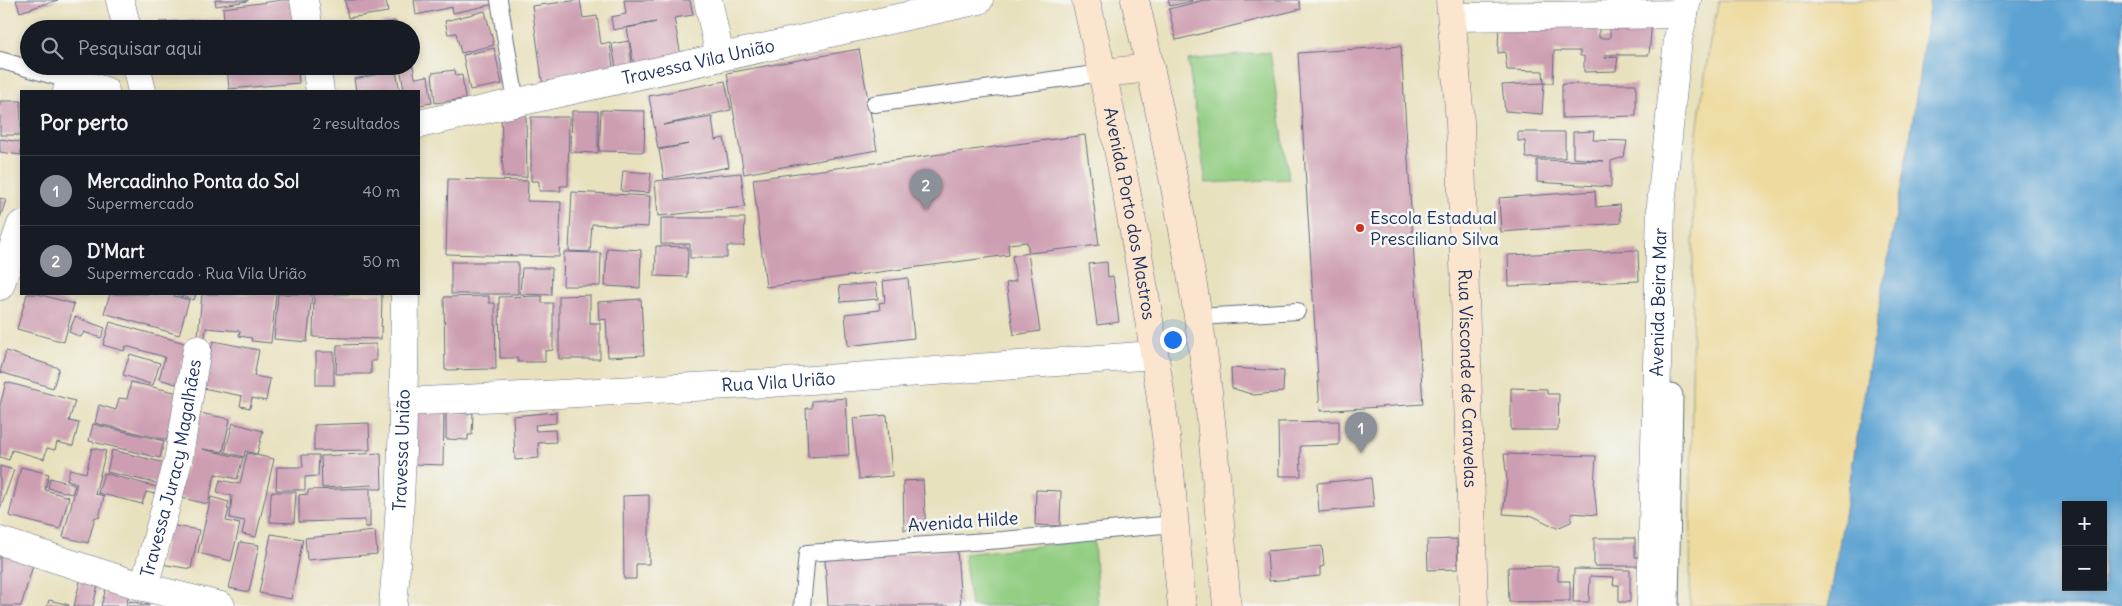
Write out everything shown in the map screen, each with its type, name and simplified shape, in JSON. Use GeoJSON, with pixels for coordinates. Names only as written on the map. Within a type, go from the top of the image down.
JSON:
{"type":"FeatureCollection","features":[{"type":"Feature","properties":{"kind":"main road","name":"Avenida Porto dos Mastros"},"geometry":{"type":"LineString","coordinates":[[1086,0],[1103,73],[1144,288],[1166,437],[1182,606]]}},
{"type":"Feature","properties":{"kind":"main road"},"geometry":{"type":"LineString","coordinates":[[1135,0],[1178,202],[1198,317],[1211,426],[1227,606]]}},
{"type":"Feature","properties":{"kind":"main road","name":"Rua Visconde de Caravelas"},"geometry":{"type":"LineString","coordinates":[[1451,8],[1460,122],[1474,606]]}},
{"type":"Feature","properties":{"kind":"main road"},"geometry":{"type":"LineString","coordinates":[[1103,73],[1150,68]]}},
{"type":"Feature","properties":{"kind":"street"},"geometry":{"type":"LineString","coordinates":[[120,0],[125,20]]}},
{"type":"Feature","properties":{"kind":"street"},"geometry":{"type":"LineString","coordinates":[[304,0],[307,20]]}},
{"type":"Feature","properties":{"kind":"street"},"geometry":{"type":"LineString","coordinates":[[708,0],[720,58]]}},
{"type":"Feature","properties":{"kind":"street","name":"Travessa Vila União"},"geometry":{"type":"LineString","coordinates":[[420,124],[979,0]]}},
{"type":"Feature","properties":{"kind":"street"},"geometry":{"type":"LineString","coordinates":[[1451,8],[1690,5],[1678,148],[1672,269],[1666,606]]}},
{"type":"Feature","properties":{"kind":"street","name":"Avenida Beira Mar"},"geometry":{"type":"LineString","coordinates":[[1651,606],[1661,205],[1678,39],[1690,5]]}},
{"type":"Feature","properties":{"kind":"street"},"geometry":{"type":"LineString","coordinates":[[138,75],[142,90]]}},
{"type":"Feature","properties":{"kind":"street"},"geometry":{"type":"LineString","coordinates":[[317,75],[320,90]]}},
{"type":"Feature","properties":{"kind":"street"},"geometry":{"type":"LineString","coordinates":[[69,86],[98,90]]}},
{"type":"Feature","properties":{"kind":"street"},"geometry":{"type":"LineString","coordinates":[[0,286],[20,228]]}},
{"type":"Feature","properties":{"kind":"street","name":"Travessa União"},"geometry":{"type":"LineString","coordinates":[[393,606],[398,551],[404,402],[405,295]]}},
{"type":"Feature","properties":{"kind":"street","name":"Travessa Juracy Magalhães"},"geometry":{"type":"LineString","coordinates":[[144,587],[178,461],[197,349]]}},
{"type":"Feature","properties":{"kind":"street","name":"Rua Vila Urião"},"geometry":{"type":"LineString","coordinates":[[404,402],[770,383],[1154,355]]}},
{"type":"Feature","properties":{"kind":"street"},"geometry":{"type":"LineString","coordinates":[[0,541],[144,587],[221,606]]}},
{"type":"Feature","properties":{"kind":"lane"},"geometry":{"type":"LineString","coordinates":[[500,0],[516,102]]}},
{"type":"Feature","properties":{"kind":"lane"},"geometry":{"type":"LineString","coordinates":[[0,60],[20,68]]}},
{"type":"Feature","properties":{"kind":"lane"},"geometry":{"type":"LineString","coordinates":[[874,104],[1103,73]]}},
{"type":"Feature","properties":{"kind":"lane"},"geometry":{"type":"LineString","coordinates":[[40,75],[69,86]]}},
{"type":"Feature","properties":{"kind":"lane"},"geometry":{"type":"LineString","coordinates":[[1198,317],[1297,311]]}},
{"type":"Feature","properties":{"kind":"lane","name":"Avenida Hilde"},"geometry":{"type":"LineString","coordinates":[[802,606],[807,553],[1002,540],[1174,524]]}},
{"type":"Feature","properties":{"kind":"green space"},"geometry":{"type":"Polygon","coordinates":[[[1270,52],[1289,179],[1206,183],[1188,60],[1270,52]]]}},
{"type":"Feature","properties":{"kind":"green space"},"geometry":{"type":"Polygon","coordinates":[[[1094,540],[1098,606],[971,606],[964,554],[1094,540]]]}},
{"type":"Feature","properties":{"kind":"sand"},"geometry":{"type":"Polygon","coordinates":[[[1719,0],[1930,0],[1911,132],[1871,354],[1829,606],[1690,606],[1694,154],[1709,47],[1719,0]]]}},
{"type":"Feature","properties":{"kind":"water"},"geometry":{"type":"Polygon","coordinates":[[[1930,0],[2122,0],[2122,606],[1829,606],[1871,354],[1911,132],[1930,0]]]}},
{"type":"Feature","properties":{"kind":"building"},"geometry":{"type":"Polygon","coordinates":[[[16,0],[58,0],[20,12],[16,0]]]}},
{"type":"Feature","properties":{"kind":"building"},"geometry":{"type":"Polygon","coordinates":[[[215,0],[248,0],[248,1],[216,6],[215,0]]]}},
{"type":"Feature","properties":{"kind":"building"},"geometry":{"type":"Polygon","coordinates":[[[292,0],[295,20],[224,20],[223,8],[292,0]]]}},
{"type":"Feature","properties":{"kind":"building"},"geometry":{"type":"Polygon","coordinates":[[[345,0],[386,0],[388,12],[348,18],[345,0]]]}},
{"type":"Feature","properties":{"kind":"building"},"geometry":{"type":"Polygon","coordinates":[[[414,0],[494,0],[495,4],[453,13],[452,7],[416,15],[414,0]]]}},
{"type":"Feature","properties":{"kind":"building"},"geometry":{"type":"Polygon","coordinates":[[[580,0],[583,18],[597,16],[601,44],[610,42],[614,77],[543,87],[532,6],[580,0]]]}},
{"type":"Feature","properties":{"kind":"building"},"geometry":{"type":"Polygon","coordinates":[[[624,0],[690,0],[693,15],[674,18],[681,56],[634,65],[627,28],[656,22],[613,30],[611,17],[626,14],[624,0]]]}},
{"type":"Feature","properties":{"kind":"building"},"geometry":{"type":"Polygon","coordinates":[[[1168,0],[1192,0],[1192,1],[1170,6],[1168,0]]]}},
{"type":"Feature","properties":{"kind":"building"},"geometry":{"type":"Polygon","coordinates":[[[1204,0],[1299,0],[1301,9],[1176,40],[1169,9],[1204,0]]]}},
{"type":"Feature","properties":{"kind":"building"},"geometry":{"type":"Polygon","coordinates":[[[485,11],[494,45],[461,53],[456,33],[448,34],[445,21],[485,11]]]}},
{"type":"Feature","properties":{"kind":"building"},"geometry":{"type":"Polygon","coordinates":[[[1610,21],[1652,21],[1649,55],[1605,55],[1605,58],[1618,57],[1616,71],[1584,72],[1584,56],[1580,56],[1580,51],[1554,51],[1553,83],[1544,83],[1543,71],[1507,70],[1505,52],[1498,53],[1499,22],[1599,23],[1599,38],[1610,38],[1610,21]]]}},
{"type":"Feature","properties":{"kind":"building"},"geometry":{"type":"Polygon","coordinates":[[[629,41],[633,72],[617,75],[612,44],[629,41]]]}},
{"type":"Feature","properties":{"kind":"building","name":"Escola Estadual Presciliano Silva"},"geometry":{"type":"Polygon","coordinates":[[[1401,46],[1423,404],[1320,411],[1298,53],[1401,46]]]}},
{"type":"Feature","properties":{"kind":"building"},"geometry":{"type":"Polygon","coordinates":[[[494,48],[502,84],[470,90],[463,55],[494,48]]]}},
{"type":"Feature","properties":{"kind":"building"},"geometry":{"type":"Polygon","coordinates":[[[859,49],[877,150],[744,174],[727,73],[859,49]]]}},
{"type":"Feature","properties":{"kind":"building"},"geometry":{"type":"Polygon","coordinates":[[[455,70],[456,76],[462,75],[465,99],[435,103],[432,73],[455,70]]]}},
{"type":"Feature","properties":{"kind":"building"},"geometry":{"type":"Polygon","coordinates":[[[228,75],[299,75],[299,83],[229,89],[228,75]]]}},
{"type":"Feature","properties":{"kind":"building"},"geometry":{"type":"Polygon","coordinates":[[[373,75],[397,75],[400,90],[356,90],[354,79],[373,75]]]}},
{"type":"Feature","properties":{"kind":"building"},"geometry":{"type":"Polygon","coordinates":[[[401,75],[414,75],[415,78],[428,76],[432,103],[420,105],[420,90],[404,90],[401,75]]]}},
{"type":"Feature","properties":{"kind":"building"},"geometry":{"type":"Polygon","coordinates":[[[725,81],[731,110],[663,125],[712,117],[715,140],[724,138],[729,167],[664,179],[659,150],[689,144],[658,149],[649,96],[725,81]]]}},
{"type":"Feature","properties":{"kind":"building"},"geometry":{"type":"Polygon","coordinates":[[[1544,83],[1542,114],[1505,111],[1502,85],[1544,83]]]}},
{"type":"Feature","properties":{"kind":"building"},"geometry":{"type":"Polygon","coordinates":[[[1562,84],[1636,84],[1636,116],[1562,118],[1562,84]]]}},
{"type":"Feature","properties":{"kind":"building"},"geometry":{"type":"Polygon","coordinates":[[[0,101],[20,101],[20,135],[0,135],[0,101]]]}},
{"type":"Feature","properties":{"kind":"building"},"geometry":{"type":"Polygon","coordinates":[[[601,110],[645,111],[644,152],[599,151],[601,110]]]}},
{"type":"Feature","properties":{"kind":"building"},"geometry":{"type":"Polygon","coordinates":[[[572,111],[598,111],[598,153],[571,152],[572,111]]]}},
{"type":"Feature","properties":{"kind":"building"},"geometry":{"type":"Polygon","coordinates":[[[526,113],[527,177],[503,177],[501,114],[526,113]]]}},
{"type":"Feature","properties":{"kind":"building"},"geometry":{"type":"Polygon","coordinates":[[[531,117],[569,117],[568,186],[560,186],[561,191],[539,191],[539,181],[531,181],[531,117]]]}},
{"type":"Feature","properties":{"kind":"building"},"geometry":{"type":"Polygon","coordinates":[[[1594,131],[1593,140],[1627,141],[1624,157],[1611,161],[1611,187],[1537,182],[1537,160],[1604,161],[1573,158],[1573,132],[1594,131]]]}},
{"type":"Feature","properties":{"kind":"building"},"geometry":{"type":"Polygon","coordinates":[[[1518,132],[1565,132],[1565,158],[1526,158],[1525,141],[1518,141],[1518,132]]]}},
{"type":"Feature","properties":{"kind":"building"},"geometry":{"type":"Polygon","coordinates":[[[1085,135],[1099,245],[1029,253],[1027,242],[1008,244],[1009,255],[766,287],[753,179],[1085,135]]]}},
{"type":"Feature","properties":{"kind":"building"},"geometry":{"type":"Polygon","coordinates":[[[0,139],[20,142],[20,155],[0,152],[0,139]]]}},
{"type":"Feature","properties":{"kind":"building"},"geometry":{"type":"Polygon","coordinates":[[[623,171],[651,173],[649,193],[621,191],[623,171]]]}},
{"type":"Feature","properties":{"kind":"building"},"geometry":{"type":"Polygon","coordinates":[[[741,173],[745,207],[658,216],[655,181],[741,173]]]}},
{"type":"Feature","properties":{"kind":"building"},"geometry":{"type":"Polygon","coordinates":[[[448,179],[528,181],[527,201],[561,202],[559,257],[446,254],[448,179]]]}},
{"type":"Feature","properties":{"kind":"building"},"geometry":{"type":"Polygon","coordinates":[[[1595,191],[1596,207],[1620,205],[1621,223],[1501,232],[1499,198],[1595,191]]]}},
{"type":"Feature","properties":{"kind":"building"},"geometry":{"type":"Polygon","coordinates":[[[572,192],[650,196],[648,227],[592,224],[590,252],[569,251],[572,192]]]}},
{"type":"Feature","properties":{"kind":"building"},"geometry":{"type":"Polygon","coordinates":[[[0,198],[6,200],[0,218],[0,198]]]}},
{"type":"Feature","properties":{"kind":"building"},"geometry":{"type":"Polygon","coordinates":[[[661,218],[745,218],[744,246],[727,246],[727,258],[690,258],[690,244],[661,244],[661,218]]]}},
{"type":"Feature","properties":{"kind":"building"},"geometry":{"type":"Polygon","coordinates":[[[656,246],[688,247],[687,277],[655,276],[656,246]]]}},
{"type":"Feature","properties":{"kind":"building"},"geometry":{"type":"Polygon","coordinates":[[[607,248],[641,250],[640,288],[605,286],[607,248]]]}},
{"type":"Feature","properties":{"kind":"building"},"geometry":{"type":"Polygon","coordinates":[[[1638,250],[1639,281],[1509,286],[1508,255],[1638,250]]]}},
{"type":"Feature","properties":{"kind":"building"},"geometry":{"type":"Polygon","coordinates":[[[564,252],[601,253],[600,286],[563,286],[564,252]]]}},
{"type":"Feature","properties":{"kind":"building"},"geometry":{"type":"Polygon","coordinates":[[[1028,253],[1040,331],[1014,335],[1006,283],[1016,281],[1012,256],[1028,253]]]}},
{"type":"Feature","properties":{"kind":"building"},"geometry":{"type":"Polygon","coordinates":[[[451,262],[518,262],[518,294],[451,294],[451,262]]]}},
{"type":"Feature","properties":{"kind":"building"},"geometry":{"type":"Polygon","coordinates":[[[1107,262],[1108,277],[1113,276],[1119,322],[1097,325],[1089,264],[1107,262]]]}},
{"type":"Feature","properties":{"kind":"building"},"geometry":{"type":"Polygon","coordinates":[[[522,268],[552,268],[551,295],[520,294],[522,268]]]}},
{"type":"Feature","properties":{"kind":"building"},"geometry":{"type":"Polygon","coordinates":[[[908,278],[914,338],[848,346],[845,314],[880,310],[879,303],[885,302],[883,281],[908,278]]]}},
{"type":"Feature","properties":{"kind":"building"},"geometry":{"type":"Polygon","coordinates":[[[876,283],[878,299],[841,302],[839,286],[876,283]]]}},
{"type":"Feature","properties":{"kind":"building"},"geometry":{"type":"Polygon","coordinates":[[[27,295],[42,295],[74,304],[64,342],[17,329],[27,295]]]}},
{"type":"Feature","properties":{"kind":"building"},"geometry":{"type":"Polygon","coordinates":[[[110,295],[172,295],[189,300],[179,335],[104,313],[110,295]]]}},
{"type":"Feature","properties":{"kind":"building"},"geometry":{"type":"Polygon","coordinates":[[[178,295],[196,295],[194,300],[178,295]]]}},
{"type":"Feature","properties":{"kind":"building"},"geometry":{"type":"Polygon","coordinates":[[[202,295],[276,295],[271,343],[251,341],[252,338],[239,336],[240,331],[206,328],[205,337],[198,336],[202,295]]]}},
{"type":"Feature","properties":{"kind":"building"},"geometry":{"type":"Polygon","coordinates":[[[278,295],[312,295],[307,342],[274,339],[278,295]]]}},
{"type":"Feature","properties":{"kind":"building"},"geometry":{"type":"Polygon","coordinates":[[[314,295],[382,295],[381,339],[313,337],[314,295]]]}},
{"type":"Feature","properties":{"kind":"building"},"geometry":{"type":"Polygon","coordinates":[[[590,295],[590,323],[600,323],[600,359],[559,359],[559,296],[590,295]]]}},
{"type":"Feature","properties":{"kind":"building"},"geometry":{"type":"Polygon","coordinates":[[[489,296],[489,303],[495,303],[496,369],[445,370],[444,297],[489,296]]]}},
{"type":"Feature","properties":{"kind":"building"},"geometry":{"type":"Polygon","coordinates":[[[542,296],[542,303],[553,303],[553,350],[545,351],[545,362],[518,362],[517,358],[500,358],[499,297],[542,296]]]}},
{"type":"Feature","properties":{"kind":"building"},"geometry":{"type":"Polygon","coordinates":[[[641,299],[644,355],[608,357],[606,319],[599,320],[598,302],[641,299]]]}},
{"type":"Feature","properties":{"kind":"building"},"geometry":{"type":"Polygon","coordinates":[[[75,317],[105,328],[101,338],[84,332],[81,337],[69,332],[75,317]]]}},
{"type":"Feature","properties":{"kind":"building"},"geometry":{"type":"Polygon","coordinates":[[[110,322],[188,344],[176,384],[159,379],[165,357],[126,346],[124,351],[103,345],[110,322]]]}},
{"type":"Feature","properties":{"kind":"building"},"geometry":{"type":"Polygon","coordinates":[[[213,341],[259,350],[254,376],[270,379],[266,401],[252,398],[250,408],[240,406],[242,396],[203,388],[213,341]]]}},
{"type":"Feature","properties":{"kind":"building"},"geometry":{"type":"Polygon","coordinates":[[[376,344],[376,361],[371,361],[371,374],[336,374],[337,345],[376,344]]]}},
{"type":"Feature","properties":{"kind":"building"},"geometry":{"type":"Polygon","coordinates":[[[6,351],[59,368],[53,388],[0,372],[6,351]]]}},
{"type":"Feature","properties":{"kind":"building"},"geometry":{"type":"Polygon","coordinates":[[[316,352],[334,352],[334,385],[316,385],[316,352]]]}},
{"type":"Feature","properties":{"kind":"building"},"geometry":{"type":"Polygon","coordinates":[[[130,354],[160,363],[153,385],[123,375],[130,354]]]}},
{"type":"Feature","properties":{"kind":"building"},"geometry":{"type":"Polygon","coordinates":[[[1231,368],[1284,371],[1283,392],[1254,395],[1232,388],[1231,368]]]}},
{"type":"Feature","properties":{"kind":"building"},"geometry":{"type":"Polygon","coordinates":[[[6,382],[75,401],[69,421],[79,423],[73,446],[57,442],[55,450],[47,448],[44,459],[12,450],[9,460],[0,457],[0,405],[6,382]]]}},
{"type":"Feature","properties":{"kind":"building"},"geometry":{"type":"Polygon","coordinates":[[[131,382],[179,393],[167,440],[95,423],[99,405],[116,410],[119,398],[127,399],[131,382]]]}},
{"type":"Feature","properties":{"kind":"building"},"geometry":{"type":"Polygon","coordinates":[[[1511,388],[1547,389],[1547,394],[1559,394],[1558,430],[1511,430],[1511,388]]]}},
{"type":"Feature","properties":{"kind":"building"},"geometry":{"type":"Polygon","coordinates":[[[846,398],[849,455],[808,457],[806,408],[812,408],[812,401],[846,398]]]}},
{"type":"Feature","properties":{"kind":"building"},"geometry":{"type":"Polygon","coordinates":[[[414,412],[444,412],[443,465],[414,464],[414,412]]]}},
{"type":"Feature","properties":{"kind":"building"},"geometry":{"type":"Polygon","coordinates":[[[556,412],[556,423],[535,425],[536,431],[555,430],[556,442],[538,443],[539,458],[515,460],[513,416],[556,412]]]}},
{"type":"Feature","properties":{"kind":"building"},"geometry":{"type":"Polygon","coordinates":[[[200,413],[230,419],[223,452],[202,449],[243,458],[237,479],[215,474],[208,504],[177,497],[193,446],[200,413]]]}},
{"type":"Feature","properties":{"kind":"building"},"geometry":{"type":"Polygon","coordinates":[[[446,413],[473,413],[472,435],[468,435],[468,440],[446,439],[446,413]]]}},
{"type":"Feature","properties":{"kind":"building"},"geometry":{"type":"Polygon","coordinates":[[[887,415],[892,476],[859,479],[853,418],[887,415]]]}},
{"type":"Feature","properties":{"kind":"building"},"geometry":{"type":"Polygon","coordinates":[[[1339,421],[1339,445],[1300,446],[1301,476],[1279,476],[1278,422],[1339,421]]]}},
{"type":"Feature","properties":{"kind":"building"},"geometry":{"type":"Polygon","coordinates":[[[233,423],[263,431],[257,454],[245,451],[244,457],[225,452],[233,423]]]}},
{"type":"Feature","properties":{"kind":"building"},"geometry":{"type":"Polygon","coordinates":[[[369,423],[370,450],[314,451],[314,425],[369,423]]]}},
{"type":"Feature","properties":{"kind":"building"},"geometry":{"type":"Polygon","coordinates":[[[93,424],[164,441],[160,458],[89,441],[93,424]]]}},
{"type":"Feature","properties":{"kind":"building"},"geometry":{"type":"Polygon","coordinates":[[[92,448],[106,451],[95,494],[104,496],[99,518],[95,517],[88,543],[63,537],[77,483],[67,480],[70,469],[86,473],[92,448]]]}},
{"type":"Feature","properties":{"kind":"building"},"geometry":{"type":"Polygon","coordinates":[[[112,450],[165,463],[160,484],[107,472],[112,450]]]}},
{"type":"Feature","properties":{"kind":"building"},"geometry":{"type":"Polygon","coordinates":[[[247,453],[274,459],[256,537],[242,534],[245,521],[230,518],[232,496],[217,492],[220,480],[240,484],[247,453]]]}},
{"type":"Feature","properties":{"kind":"building"},"geometry":{"type":"Polygon","coordinates":[[[381,453],[382,489],[372,489],[372,485],[322,488],[321,456],[381,453]]]}},
{"type":"Feature","properties":{"kind":"building"},"geometry":{"type":"Polygon","coordinates":[[[1504,454],[1596,456],[1594,486],[1597,515],[1572,513],[1571,522],[1557,528],[1533,516],[1503,514],[1507,481],[1504,454]]]}},
{"type":"Feature","properties":{"kind":"building"},"geometry":{"type":"Polygon","coordinates":[[[302,455],[319,455],[318,476],[305,477],[305,490],[276,490],[277,467],[303,467],[302,455]]]}},
{"type":"Feature","properties":{"kind":"building"},"geometry":{"type":"Polygon","coordinates":[[[0,466],[14,470],[0,509],[0,466]]]}},
{"type":"Feature","properties":{"kind":"building"},"geometry":{"type":"Polygon","coordinates":[[[21,467],[49,474],[45,490],[69,497],[60,529],[9,516],[21,467]]]}},
{"type":"Feature","properties":{"kind":"building"},"geometry":{"type":"Polygon","coordinates":[[[104,473],[157,487],[155,494],[146,492],[142,504],[98,493],[104,473]]]}},
{"type":"Feature","properties":{"kind":"building"},"geometry":{"type":"Polygon","coordinates":[[[50,478],[75,485],[72,494],[48,488],[50,478]]]}},
{"type":"Feature","properties":{"kind":"building"},"geometry":{"type":"Polygon","coordinates":[[[1371,478],[1374,507],[1319,512],[1317,483],[1371,478]]]}},
{"type":"Feature","properties":{"kind":"building"},"geometry":{"type":"Polygon","coordinates":[[[923,480],[926,529],[904,530],[903,481],[923,480]]]}},
{"type":"Feature","properties":{"kind":"building"},"geometry":{"type":"Polygon","coordinates":[[[370,488],[370,527],[365,527],[365,520],[299,522],[299,495],[308,494],[308,490],[370,488]]]}},
{"type":"Feature","properties":{"kind":"building"},"geometry":{"type":"Polygon","coordinates":[[[1036,490],[1061,491],[1060,526],[1035,525],[1036,490]]]}},
{"type":"Feature","properties":{"kind":"building"},"geometry":{"type":"Polygon","coordinates":[[[271,492],[296,492],[294,523],[270,522],[271,492]]]}},
{"type":"Feature","properties":{"kind":"building"},"geometry":{"type":"Polygon","coordinates":[[[649,495],[649,564],[636,564],[636,579],[624,579],[623,496],[649,495]]]}},
{"type":"Feature","properties":{"kind":"building"},"geometry":{"type":"Polygon","coordinates":[[[211,497],[229,502],[226,521],[240,524],[231,561],[198,553],[211,497]]]}},
{"type":"Feature","properties":{"kind":"building"},"geometry":{"type":"Polygon","coordinates":[[[169,525],[199,530],[191,569],[161,564],[169,525]]]}},
{"type":"Feature","properties":{"kind":"building"},"geometry":{"type":"Polygon","coordinates":[[[375,531],[377,554],[307,560],[305,538],[375,531]]]}},
{"type":"Feature","properties":{"kind":"building"},"geometry":{"type":"Polygon","coordinates":[[[271,534],[303,539],[291,599],[259,593],[271,534]]]}},
{"type":"Feature","properties":{"kind":"building"},"geometry":{"type":"Polygon","coordinates":[[[1594,538],[1635,538],[1635,557],[1641,557],[1641,566],[1594,566],[1594,538]]]}},
{"type":"Feature","properties":{"kind":"building"},"geometry":{"type":"Polygon","coordinates":[[[1457,539],[1458,569],[1428,570],[1427,540],[1457,539]]]}},
{"type":"Feature","properties":{"kind":"building"},"geometry":{"type":"Polygon","coordinates":[[[240,542],[259,545],[249,592],[229,588],[240,542]]]}},
{"type":"Feature","properties":{"kind":"building"},"geometry":{"type":"Polygon","coordinates":[[[1322,546],[1324,566],[1320,567],[1320,576],[1269,581],[1267,551],[1322,546]]]}},
{"type":"Feature","properties":{"kind":"building"},"geometry":{"type":"Polygon","coordinates":[[[957,550],[961,606],[828,606],[825,560],[957,550]]]}},
{"type":"Feature","properties":{"kind":"building"},"geometry":{"type":"Polygon","coordinates":[[[0,551],[34,562],[21,606],[0,606],[0,551]]]}},
{"type":"Feature","properties":{"kind":"building"},"geometry":{"type":"Polygon","coordinates":[[[1558,566],[1558,581],[1570,581],[1570,601],[1509,602],[1508,567],[1558,566]]]}},
{"type":"Feature","properties":{"kind":"building"},"geometry":{"type":"Polygon","coordinates":[[[1574,569],[1630,570],[1630,602],[1619,602],[1619,585],[1613,585],[1614,577],[1590,576],[1589,602],[1573,602],[1574,569]]]}},
{"type":"Feature","properties":{"kind":"building"},"geometry":{"type":"Polygon","coordinates":[[[81,577],[99,581],[93,606],[74,606],[81,577]]]}},
{"type":"Feature","properties":{"kind":"building"},"geometry":{"type":"Polygon","coordinates":[[[107,585],[130,591],[126,606],[101,606],[107,585]]]}},
{"type":"Feature","properties":{"kind":"building"},"geometry":{"type":"Polygon","coordinates":[[[49,600],[69,605],[69,606],[47,606],[49,600]]]}},
{"type":"Feature","properties":{"kind":"building"},"geometry":{"type":"Polygon","coordinates":[[[130,601],[149,605],[149,606],[129,606],[130,601]]]}},
{"type":"Feature","properties":{"kind":"place","name":"D'Mart"},"geometry":{"type":"Point","coordinates":[926,210]}},
{"type":"Feature","properties":{"kind":"place","name":"Escola Estadual Presciliano Silva"},"geometry":{"type":"Point","coordinates":[1360,228]}},
{"type":"Feature","properties":{"kind":"place","name":"Mercadinho Ponta do Sol"},"geometry":{"type":"Point","coordinates":[1361,453]}}]}
